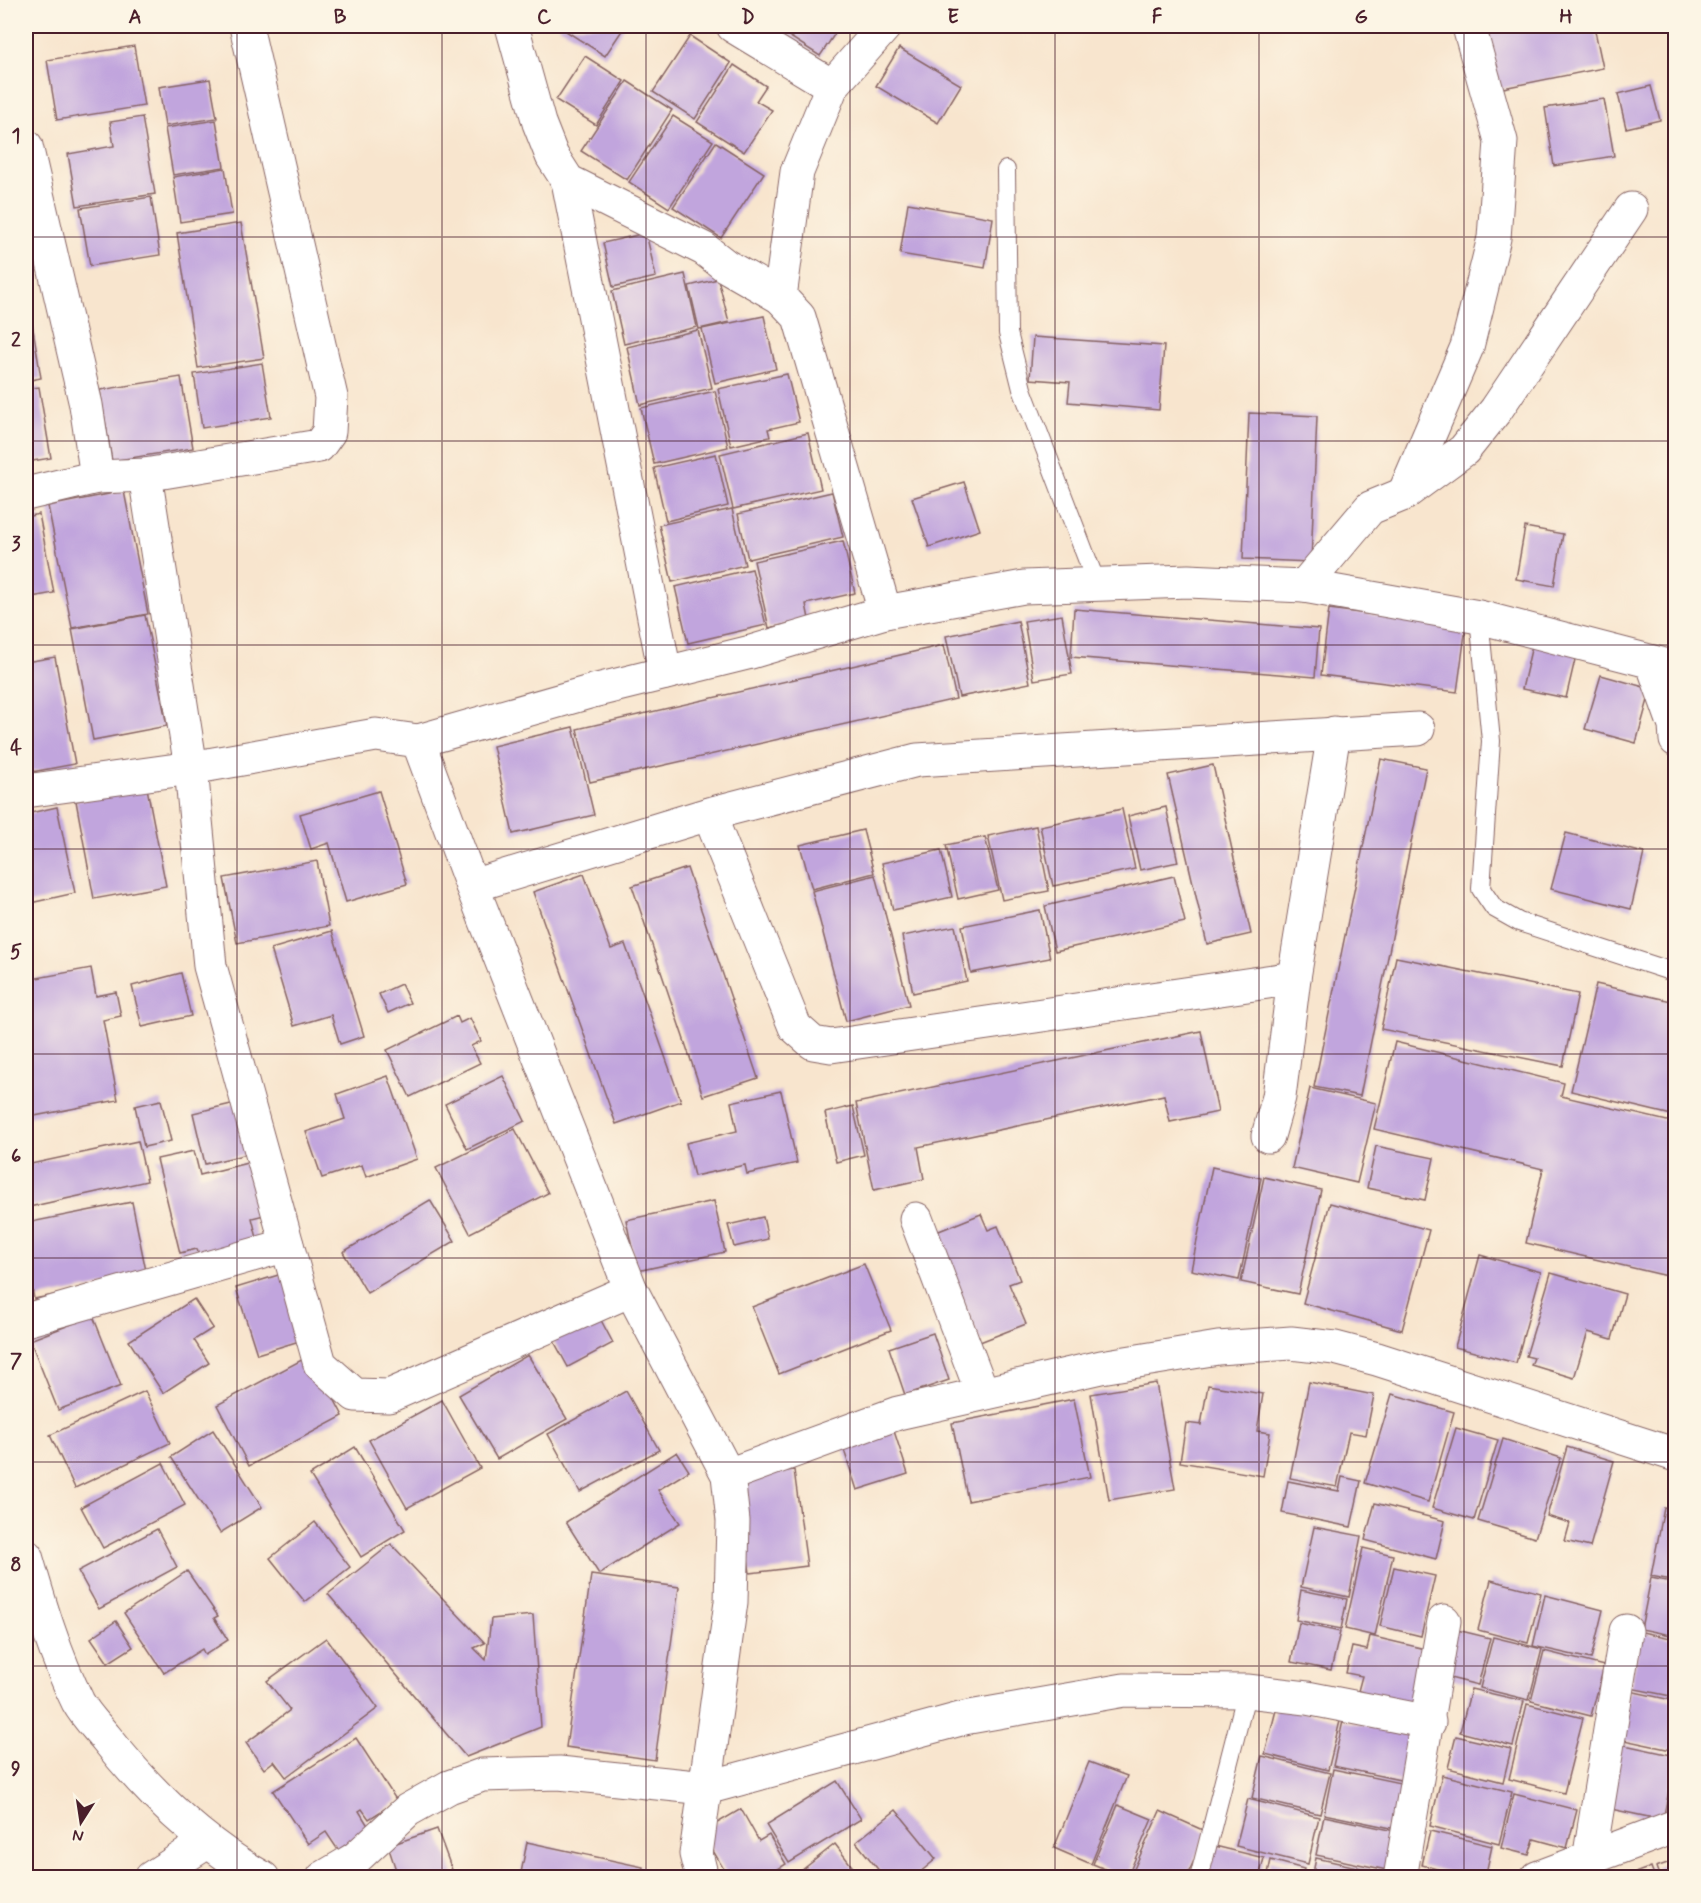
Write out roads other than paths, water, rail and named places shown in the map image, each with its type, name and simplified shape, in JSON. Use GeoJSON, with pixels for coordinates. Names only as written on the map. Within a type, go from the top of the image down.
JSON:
{"type":"FeatureCollection","features":[{"type":"Feature","properties":{"kind":"street"},"geometry":{"type":"LineString","coordinates":[[26,494],[96,477],[145,475],[319,446],[329,432],[331,397],[246,26]]}},
{"type":"Feature","properties":{"kind":"street"},"geometry":{"type":"LineString","coordinates":[[512,26],[539,123],[552,156],[568,181],[665,673]]}},
{"type":"Feature","properties":{"kind":"street"},"geometry":{"type":"LineString","coordinates":[[733,26],[832,86]]}},
{"type":"Feature","properties":{"kind":"street"},"geometry":{"type":"LineString","coordinates":[[780,297],[797,172],[832,86],[885,26]]}},
{"type":"Feature","properties":{"kind":"street"},"geometry":{"type":"LineString","coordinates":[[1404,494],[1467,347],[1494,238],[1501,141],[1469,27]]}},
{"type":"Feature","properties":{"kind":"street"},"geometry":{"type":"LineString","coordinates":[[26,146],[86,405],[96,477]]}},
{"type":"Feature","properties":{"kind":"street"},"geometry":{"type":"LineString","coordinates":[[568,181],[704,249],[726,266],[780,297],[799,317],[885,612]]}},
{"type":"Feature","properties":{"kind":"street"},"geometry":{"type":"LineString","coordinates":[[1304,586],[1370,508],[1404,494],[1464,450],[1496,411],[1631,209]]}},
{"type":"Feature","properties":{"kind":"street"},"geometry":{"type":"LineString","coordinates":[[145,475],[191,768],[210,966],[320,1364],[355,1395],[388,1396],[631,1290]]}},
{"type":"Feature","properties":{"kind":"street"},"geometry":{"type":"LineString","coordinates":[[26,791],[191,768],[376,735],[418,741],[885,612],[1024,587],[1188,581],[1304,586],[1479,617],[1664,665],[1676,740]]}},
{"type":"Feature","properties":{"kind":"street"},"geometry":{"type":"LineString","coordinates":[[472,885],[709,814],[917,760],[1418,729]]}},
{"type":"Feature","properties":{"kind":"street"},"geometry":{"type":"LineString","coordinates":[[1268,1136],[1279,1097],[1294,978],[1334,734]]}},
{"type":"Feature","properties":{"kind":"street"},"geometry":{"type":"LineString","coordinates":[[418,741],[631,1290],[728,1475],[733,1521],[731,1602],[696,1854],[702,1878]]}},
{"type":"Feature","properties":{"kind":"street"},"geometry":{"type":"LineString","coordinates":[[709,814],[795,1027],[813,1043],[831,1046],[1294,978]]}},
{"type":"Feature","properties":{"kind":"street"},"geometry":{"type":"LineString","coordinates":[[916,1219],[982,1392]]}},
{"type":"Feature","properties":{"kind":"street"},"geometry":{"type":"LineString","coordinates":[[26,1320],[287,1245]]}},
{"type":"Feature","properties":{"kind":"street"},"geometry":{"type":"LineString","coordinates":[[728,1475],[898,1413],[982,1392],[1101,1367],[1218,1348],[1291,1343],[1335,1348],[1377,1359],[1676,1455]]}},
{"type":"Feature","properties":{"kind":"street"},"geometry":{"type":"LineString","coordinates":[[26,1556],[47,1626],[79,1704],[125,1762],[181,1820],[207,1842],[263,1878]]}},
{"type":"Feature","properties":{"kind":"street"},"geometry":{"type":"LineString","coordinates":[[1400,1878],[1429,1722],[1444,1621]]}},
{"type":"Feature","properties":{"kind":"street"},"geometry":{"type":"LineString","coordinates":[[1589,1860],[1626,1631]]}},
{"type":"Feature","properties":{"kind":"street"},"geometry":{"type":"LineString","coordinates":[[323,1878],[356,1859],[408,1810],[449,1787],[482,1775],[559,1773],[706,1788],[964,1718],[1124,1690],[1247,1691],[1307,1698],[1429,1722]]}},
{"type":"Feature","properties":{"kind":"street"},"geometry":{"type":"LineString","coordinates":[[1537,1878],[1676,1826]]}},
{"type":"Feature","properties":{"kind":"street"},"geometry":{"type":"LineString","coordinates":[[151,1878],[207,1842]]}},
{"type":"Feature","properties":{"kind":"lane"},"geometry":{"type":"LineString","coordinates":[[1006,170],[1008,333],[1022,388],[1097,585]]}},
{"type":"Feature","properties":{"kind":"lane"},"geometry":{"type":"LineString","coordinates":[[1479,617],[1491,741],[1481,889],[1494,908],[1519,922],[1676,973]]}},
{"type":"Feature","properties":{"kind":"lane"},"geometry":{"type":"LineString","coordinates":[[1199,1878],[1247,1691]]}}]}
